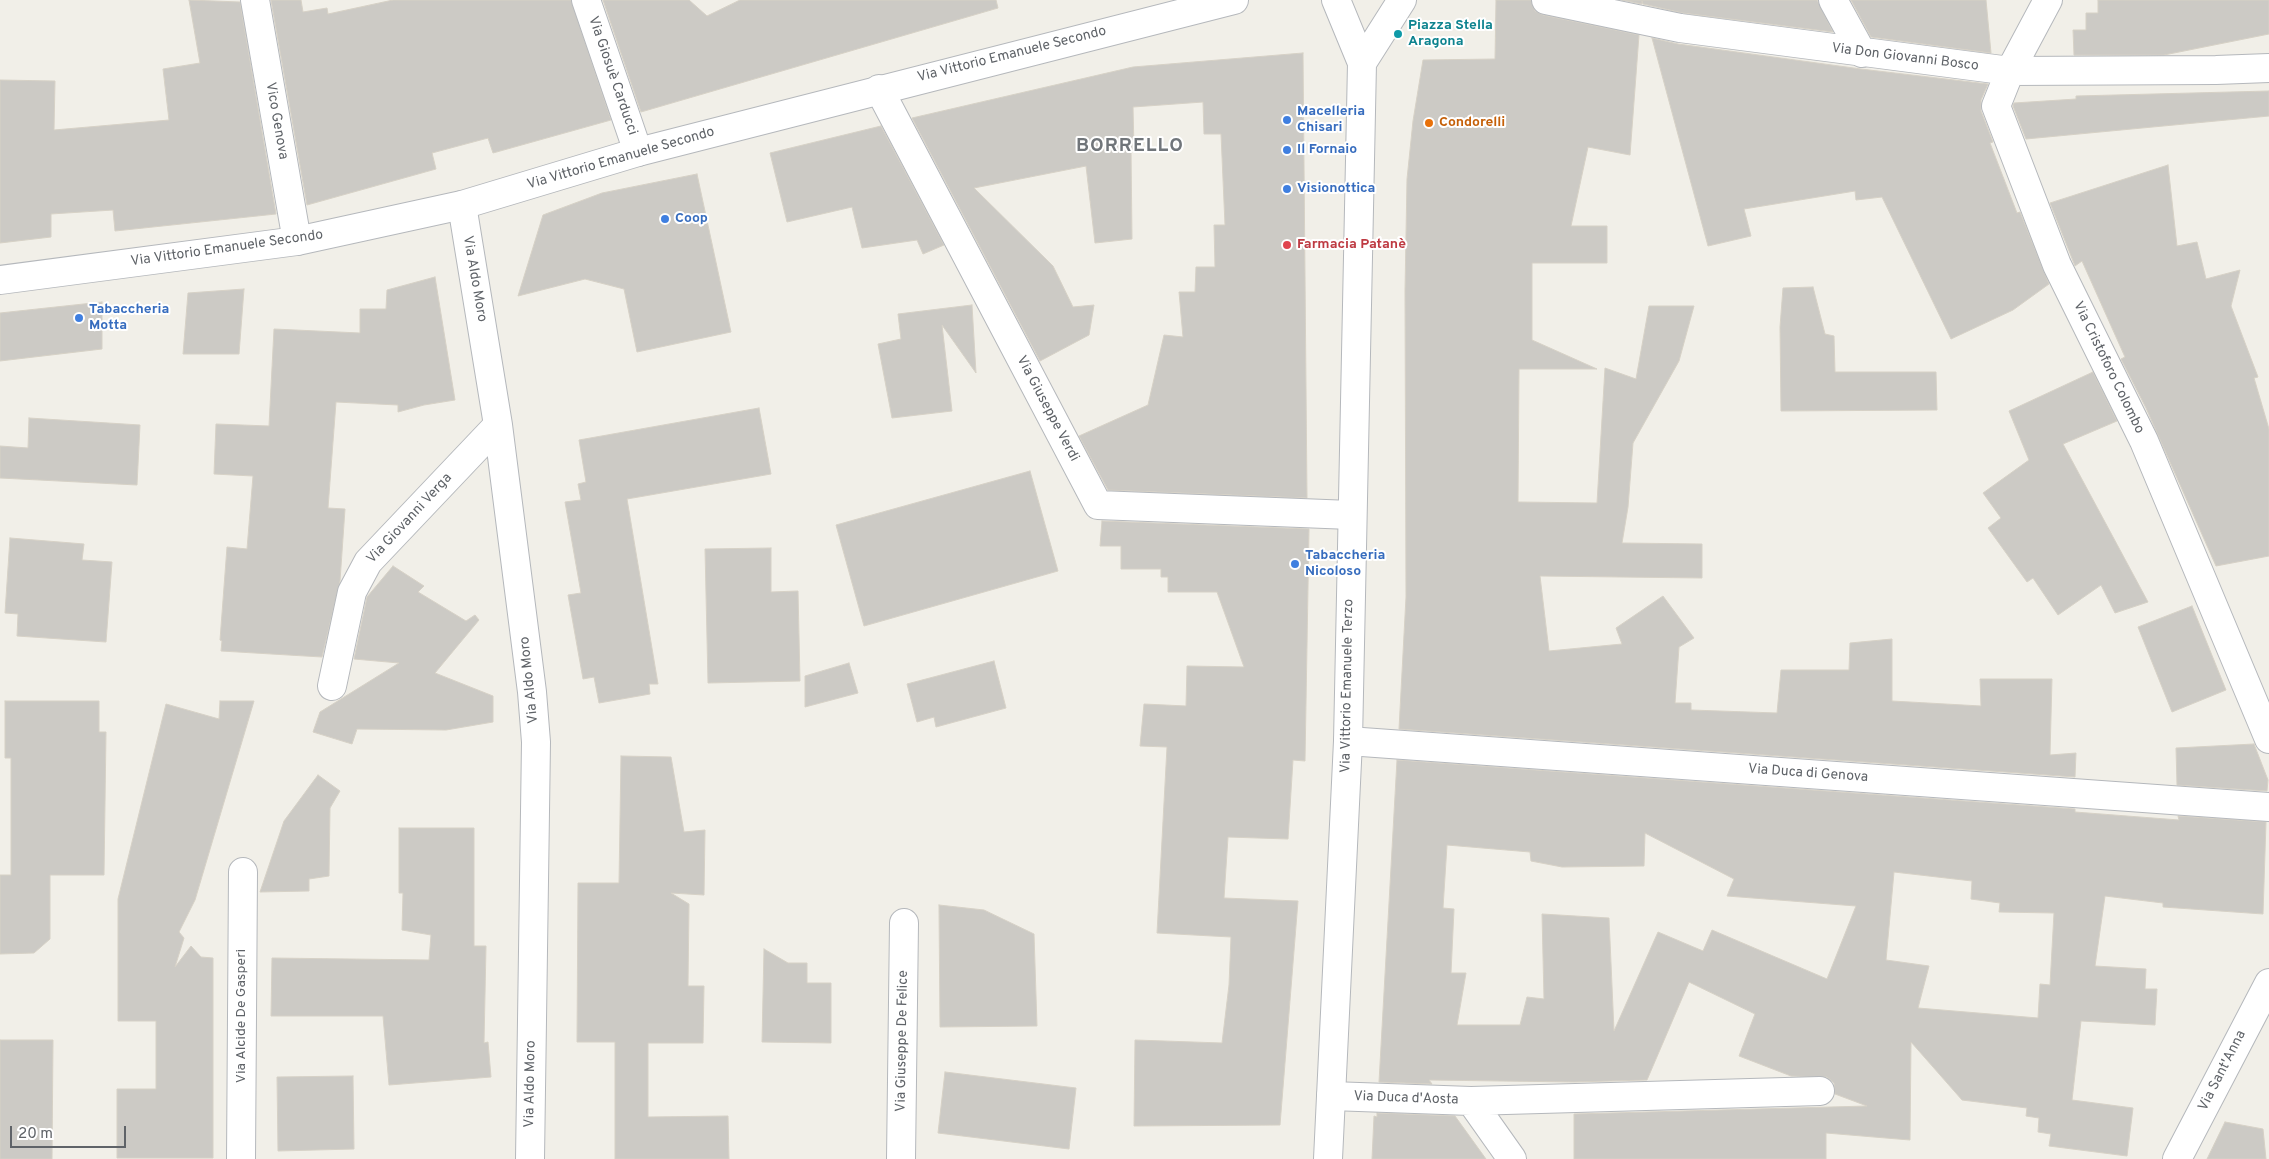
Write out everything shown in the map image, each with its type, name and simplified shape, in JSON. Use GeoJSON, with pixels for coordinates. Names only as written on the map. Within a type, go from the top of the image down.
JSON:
{"type":"FeatureCollection","features":[{"type":"Feature","properties":{"kind":"street","name":"Vico Genova"},"geometry":{"type":"LineString","coordinates":[[255,0],[298,241]]}},
{"type":"Feature","properties":{"kind":"street","name":"Via Giosuè Carducci"},"geometry":{"type":"LineString","coordinates":[[586,0],[638,152]]}},
{"type":"Feature","properties":{"kind":"street","name":"Via Vittorio Emanuele Secondo"},"geometry":{"type":"LineString","coordinates":[[0,280],[298,241],[462,205],[638,152],[1234,0]]}},
{"type":"Feature","properties":{"kind":"street"},"geometry":{"type":"LineString","coordinates":[[1336,0],[1362,63]]}},
{"type":"Feature","properties":{"kind":"street"},"geometry":{"type":"LineString","coordinates":[[1362,63],[1402,0]]}},
{"type":"Feature","properties":{"kind":"street","name":"Via Don Giovanni Bosco"},"geometry":{"type":"LineString","coordinates":[[1546,0],[1680,28],[2010,72],[2269,68]]}},
{"type":"Feature","properties":{"kind":"street"},"geometry":{"type":"LineString","coordinates":[[1834,0],[1862,53]]}},
{"type":"Feature","properties":{"kind":"street","name":"Via Cristoforo Colombo"},"geometry":{"type":"LineString","coordinates":[[2048,0],[2010,72],[1996,106],[2057,265],[2144,441],[2269,739]]}},
{"type":"Feature","properties":{"kind":"street","name":"Via Vittorio Emanuele Terzo"},"geometry":{"type":"LineString","coordinates":[[1328,1159],[1348,741],[1351,514],[1362,63]]}},
{"type":"Feature","properties":{"kind":"street","name":"Via Giuseppe Verdi"},"geometry":{"type":"LineString","coordinates":[[879,89],[1098,505],[1351,514]]}},
{"type":"Feature","properties":{"kind":"street","name":"Via Aldo Moro"},"geometry":{"type":"LineString","coordinates":[[462,205],[498,425],[532,692],[536,742],[530,1159]]}},
{"type":"Feature","properties":{"kind":"street","name":"Via Giovanni Verga"},"geometry":{"type":"LineString","coordinates":[[332,686],[352,592],[368,562],[498,425]]}},
{"type":"Feature","properties":{"kind":"street","name":"Via Duca di Genova"},"geometry":{"type":"LineString","coordinates":[[1348,741],[2268,807]]}},
{"type":"Feature","properties":{"kind":"street","name":"Via Alcide De Gasperi"},"geometry":{"type":"LineString","coordinates":[[241,1159],[243,872]]}},
{"type":"Feature","properties":{"kind":"street","name":"Via Giuseppe De Felice"},"geometry":{"type":"LineString","coordinates":[[901,1159],[904,923]]}},
{"type":"Feature","properties":{"kind":"street","name":"Via Sant'Anna"},"geometry":{"type":"LineString","coordinates":[[2177,1159],[2269,983]]}},
{"type":"Feature","properties":{"kind":"street"},"geometry":{"type":"LineString","coordinates":[[1471,1101],[1820,1091]]}},
{"type":"Feature","properties":{"kind":"street","name":"Via Duca d'Aosta"},"geometry":{"type":"LineString","coordinates":[[1331,1096],[1471,1101],[1512,1159]]}},
{"type":"Feature","properties":{"kind":"building"},"geometry":{"type":"Polygon","coordinates":[[[189,0],[240,2],[276,214],[115,231],[113,210],[51,214],[51,237],[0,243],[0,80],[55,81],[54,130],[169,120],[163,69],[200,63],[189,0]]]}},
{"type":"Feature","properties":{"kind":"building"},"geometry":{"type":"Polygon","coordinates":[[[271,0],[301,0],[303,12],[327,8],[328,14],[393,0],[571,0],[611,120],[493,153],[488,138],[432,153],[436,169],[307,205],[271,0]]]}},
{"type":"Feature","properties":{"kind":"building"},"geometry":{"type":"Polygon","coordinates":[[[603,0],[689,0],[707,16],[740,0],[996,0],[998,8],[641,112],[603,0]]]}},
{"type":"Feature","properties":{"kind":"building"},"geometry":{"type":"Polygon","coordinates":[[[1496,0],[1531,0],[1535,11],[1543,15],[1639,35],[1630,155],[1588,147],[1571,226],[1607,226],[1607,263],[1532,263],[1532,340],[1597,369],[1519,369],[1518,502],[1597,503],[1605,368],[1636,379],[1649,306],[1694,306],[1679,361],[1633,443],[1628,507],[1622,543],[1702,544],[1702,578],[1540,576],[1549,651],[1622,644],[1616,628],[1663,596],[1694,638],[1679,647],[1675,703],[1691,703],[1691,710],[1777,713],[1781,670],[1849,670],[1850,643],[1892,639],[1892,701],[1981,706],[1980,679],[2052,679],[2050,755],[2076,753],[2075,777],[1399,729],[1406,597],[1405,291],[1407,179],[1413,121],[1423,60],[1495,59],[1496,0]]]}},
{"type":"Feature","properties":{"kind":"building"},"geometry":{"type":"Polygon","coordinates":[[[1622,0],[1817,0],[1833,32],[1683,13],[1643,4],[1642,1],[1642,4],[1622,0]]]}},
{"type":"Feature","properties":{"kind":"building"},"geometry":{"type":"Polygon","coordinates":[[[1851,0],[1986,0],[1991,53],[1871,37],[1851,0]]]}},
{"type":"Feature","properties":{"kind":"building"},"geometry":{"type":"Polygon","coordinates":[[[2098,0],[2269,0],[2269,34],[2164,55],[2074,55],[2073,30],[2086,30],[2086,13],[2098,13],[2098,0]]]}},
{"type":"Feature","properties":{"kind":"building"},"geometry":{"type":"Polygon","coordinates":[[[1652,38],[1678,44],[1988,84],[1981,100],[1981,111],[1993,142],[1990,143],[2017,213],[2020,212],[2049,284],[2013,310],[1951,339],[1882,197],[1856,200],[1855,191],[1744,209],[1751,236],[1708,246],[1652,38]]]}},
{"type":"Feature","properties":{"kind":"building"},"geometry":{"type":"Polygon","coordinates":[[[1303,53],[1307,498],[1108,490],[1079,436],[1148,405],[1164,335],[1183,337],[1179,292],[1195,292],[1196,267],[1215,267],[1214,225],[1225,225],[1221,134],[1204,134],[1203,102],[1133,107],[1134,149],[1131,150],[1132,239],[1095,243],[1086,166],[974,188],[1053,266],[1073,307],[1094,305],[1089,335],[1040,361],[912,118],[1133,67],[1303,53]]]}},
{"type":"Feature","properties":{"kind":"building"},"geometry":{"type":"Polygon","coordinates":[[[2269,91],[2269,116],[2026,139],[2013,106],[2014,103],[2076,99],[2076,96],[2269,91]]]}},
{"type":"Feature","properties":{"kind":"building"},"geometry":{"type":"Polygon","coordinates":[[[881,126],[944,245],[923,254],[917,240],[862,248],[852,207],[787,222],[770,153],[881,126]]]}},
{"type":"Feature","properties":{"kind":"building"},"geometry":{"type":"Polygon","coordinates":[[[2168,165],[2177,246],[2197,242],[2206,279],[2240,270],[2231,306],[2258,377],[2254,378],[2269,429],[2269,556],[2216,566],[2146,408],[2121,359],[2125,357],[2082,261],[2075,266],[2050,203],[2168,165]]]}},
{"type":"Feature","properties":{"kind":"building"},"geometry":{"type":"Polygon","coordinates":[[[697,174],[731,332],[637,352],[624,289],[585,279],[518,296],[543,215],[602,193],[697,174]]]}},
{"type":"Feature","properties":{"kind":"building"},"geometry":{"type":"Polygon","coordinates":[[[435,277],[455,400],[398,412],[398,405],[336,402],[328,508],[345,509],[340,581],[322,657],[221,651],[222,641],[220,640],[227,547],[247,549],[253,476],[214,474],[216,424],[269,426],[274,329],[360,333],[360,309],[386,309],[387,290],[435,277]]]}},
{"type":"Feature","properties":{"kind":"building"},"geometry":{"type":"Polygon","coordinates":[[[1813,287],[1825,334],[1834,336],[1835,372],[1936,372],[1937,410],[1781,411],[1780,327],[1783,288],[1813,287]]]}},
{"type":"Feature","properties":{"kind":"building"},"geometry":{"type":"Polygon","coordinates":[[[244,289],[239,354],[183,354],[188,293],[244,289]]]}},
{"type":"Feature","properties":{"kind":"building"},"geometry":{"type":"Polygon","coordinates":[[[102,302],[102,349],[0,361],[0,313],[102,302]]]}},
{"type":"Feature","properties":{"kind":"building"},"geometry":{"type":"Polygon","coordinates":[[[972,305],[976,373],[942,325],[952,411],[892,418],[878,344],[901,339],[898,314],[972,305]]]}},
{"type":"Feature","properties":{"kind":"building"},"geometry":{"type":"Polygon","coordinates":[[[2093,372],[2117,421],[2063,444],[2148,602],[2115,613],[2101,585],[2058,615],[2033,578],[2027,582],[1988,528],[2001,518],[1983,493],[2029,460],[2009,411],[2093,372]]]}},
{"type":"Feature","properties":{"kind":"building"},"geometry":{"type":"Polygon","coordinates":[[[759,408],[771,474],[627,499],[658,684],[649,684],[650,694],[599,703],[594,677],[583,679],[568,595],[581,593],[565,502],[581,500],[578,484],[586,482],[579,440],[759,408]]]}},
{"type":"Feature","properties":{"kind":"building"},"geometry":{"type":"Polygon","coordinates":[[[29,418],[140,425],[137,485],[0,478],[0,446],[28,448],[29,418]]]}},
{"type":"Feature","properties":{"kind":"building"},"geometry":{"type":"Polygon","coordinates":[[[1030,471],[1058,571],[864,626],[836,525],[1030,471]]]}},
{"type":"Feature","properties":{"kind":"building"},"geometry":{"type":"Polygon","coordinates":[[[1102,521],[1309,529],[1305,761],[1293,760],[1288,839],[1228,837],[1224,898],[1298,901],[1280,1125],[1134,1126],[1135,1040],[1222,1043],[1229,985],[1231,937],[1157,933],[1167,747],[1140,746],[1144,704],[1186,706],[1187,666],[1244,667],[1217,592],[1168,592],[1168,577],[1161,577],[1161,569],[1121,569],[1121,546],[1100,546],[1102,521]]]}},
{"type":"Feature","properties":{"kind":"building"},"geometry":{"type":"Polygon","coordinates":[[[10,538],[84,544],[82,560],[112,562],[106,642],[17,636],[18,614],[5,613],[10,538]]]}},
{"type":"Feature","properties":{"kind":"building"},"geometry":{"type":"Polygon","coordinates":[[[771,548],[771,592],[798,591],[800,681],[708,683],[705,549],[771,548]]]}},
{"type":"Feature","properties":{"kind":"building"},"geometry":{"type":"Polygon","coordinates":[[[393,566],[424,586],[418,592],[466,621],[475,615],[479,620],[435,673],[493,696],[493,722],[446,730],[357,729],[352,744],[313,732],[320,712],[399,663],[354,659],[367,597],[393,566]]]}},
{"type":"Feature","properties":{"kind":"building"},"geometry":{"type":"Polygon","coordinates":[[[2192,606],[2226,690],[2172,712],[2138,627],[2192,606]]]}},
{"type":"Feature","properties":{"kind":"building"},"geometry":{"type":"Polygon","coordinates":[[[994,661],[1006,708],[936,727],[934,717],[917,722],[907,684],[994,661]]]}},
{"type":"Feature","properties":{"kind":"building"},"geometry":{"type":"Polygon","coordinates":[[[849,663],[858,693],[805,707],[805,676],[849,663]]]}},
{"type":"Feature","properties":{"kind":"building"},"geometry":{"type":"Polygon","coordinates":[[[5,701],[99,701],[99,732],[106,732],[104,875],[50,875],[50,939],[34,953],[0,954],[0,875],[11,875],[11,758],[5,758],[5,701]]]}},
{"type":"Feature","properties":{"kind":"building"},"geometry":{"type":"Polygon","coordinates":[[[220,701],[254,701],[195,900],[179,932],[184,938],[175,967],[191,946],[201,957],[213,958],[213,1158],[117,1158],[117,1089],[156,1089],[156,1021],[118,1021],[118,899],[166,704],[219,719],[220,701]]]}},
{"type":"Feature","properties":{"kind":"building"},"geometry":{"type":"Polygon","coordinates":[[[2254,744],[2268,780],[2267,791],[2177,785],[2176,748],[2254,744]]]}},
{"type":"Feature","properties":{"kind":"building"},"geometry":{"type":"Polygon","coordinates":[[[621,756],[671,757],[684,832],[705,830],[704,895],[671,893],[689,904],[688,986],[704,986],[703,1043],[648,1043],[648,1117],[728,1116],[729,1159],[615,1159],[615,1042],[577,1042],[578,883],[619,883],[621,756]]]}},
{"type":"Feature","properties":{"kind":"building"},"geometry":{"type":"Polygon","coordinates":[[[1397,760],[2075,809],[2075,812],[2179,820],[2178,816],[2266,822],[2263,914],[2163,907],[2163,903],[2105,896],[2095,966],[2146,969],[2145,989],[2157,989],[2155,1025],[2081,1021],[2072,1100],[2133,1108],[2127,1156],[2049,1146],[2051,1134],[2038,1132],[2039,1118],[2026,1116],[2027,1108],[1962,1100],[1911,1042],[1910,1140],[1826,1133],[1826,1159],[1574,1159],[1574,1114],[1867,1106],[1835,1094],[1834,1083],[1827,1077],[1791,1076],[1739,1056],[1755,1014],[1689,982],[1647,1080],[1574,1082],[1429,1080],[1432,1084],[1379,1082],[1397,760]],[[1645,833],[1644,866],[1562,867],[1531,861],[1530,852],[1447,845],[1443,908],[1454,909],[1451,973],[1466,973],[1457,1025],[1520,1025],[1527,997],[1544,999],[1542,914],[1609,918],[1614,1031],[1658,932],[1703,951],[1712,930],[1827,979],[1856,906],[1727,896],[1734,879],[1645,833]],[[1894,872],[1886,960],[1929,966],[1918,1008],[2038,1018],[2040,984],[2050,985],[2054,913],[1999,912],[2000,903],[1971,899],[1972,881],[1894,872]]]}},
{"type":"Feature","properties":{"kind":"building"},"geometry":{"type":"Polygon","coordinates":[[[318,775],[340,791],[330,808],[329,876],[309,879],[309,891],[260,892],[284,821],[318,775]]]}},
{"type":"Feature","properties":{"kind":"building"},"geometry":{"type":"Polygon","coordinates":[[[399,828],[474,828],[474,946],[486,946],[484,1043],[488,1042],[491,1077],[389,1085],[383,1016],[271,1016],[272,958],[429,960],[431,935],[402,930],[403,893],[399,893],[399,828]]]}},
{"type":"Feature","properties":{"kind":"building"},"geometry":{"type":"Polygon","coordinates":[[[939,905],[984,910],[1034,934],[1037,1026],[940,1027],[939,905]]]}},
{"type":"Feature","properties":{"kind":"building"},"geometry":{"type":"Polygon","coordinates":[[[764,949],[788,963],[807,963],[807,983],[831,983],[831,1043],[762,1042],[764,949]]]}},
{"type":"Feature","properties":{"kind":"building"},"geometry":{"type":"Polygon","coordinates":[[[0,1040],[53,1040],[52,1159],[0,1159],[0,1040]]]}},
{"type":"Feature","properties":{"kind":"building"},"geometry":{"type":"Polygon","coordinates":[[[945,1072],[1076,1088],[1069,1149],[938,1133],[945,1072]]]}},
{"type":"Feature","properties":{"kind":"building"},"geometry":{"type":"Polygon","coordinates":[[[353,1076],[354,1149],[278,1151],[277,1077],[353,1076]]]}},
{"type":"Feature","properties":{"kind":"building"},"geometry":{"type":"Polygon","coordinates":[[[1377,1113],[1455,1116],[1486,1159],[1372,1159],[1374,1116],[1377,1117],[1377,1113]]]}},
{"type":"Feature","properties":{"kind":"building"},"geometry":{"type":"Polygon","coordinates":[[[2225,1122],[2263,1129],[2266,1159],[2207,1159],[2225,1122]]]}},
{"type":"Feature","properties":{"kind":"place","name":"Piazza Stella Aragona"},"geometry":{"type":"Point","coordinates":[1398,34]}},
{"type":"Feature","properties":{"kind":"place","name":"Macelleria Chisari"},"geometry":{"type":"Point","coordinates":[1287,120]}},
{"type":"Feature","properties":{"kind":"place","name":"Condorelli"},"geometry":{"type":"Point","coordinates":[1429,123]}},
{"type":"Feature","properties":{"kind":"place","name":"Il Fornaio"},"geometry":{"type":"Point","coordinates":[1287,150]}},
{"type":"Feature","properties":{"kind":"place","name":"Visionottica"},"geometry":{"type":"Point","coordinates":[1287,189]}},
{"type":"Feature","properties":{"kind":"place","name":"Coop"},"geometry":{"type":"Point","coordinates":[665,219]}},
{"type":"Feature","properties":{"kind":"place","name":"Farmacia Patanè"},"geometry":{"type":"Point","coordinates":[1287,245]}},
{"type":"Feature","properties":{"kind":"place","name":"Tabaccheria Motta"},"geometry":{"type":"Point","coordinates":[79,318]}},
{"type":"Feature","properties":{"kind":"place","name":"Tabaccheria Nicoloso"},"geometry":{"type":"Point","coordinates":[1295,564]}},
{"type":"Feature","properties":{"kind":"district","name":"BORRELLO"},"geometry":{"type":"Point","coordinates":[1130,147]}}]}
